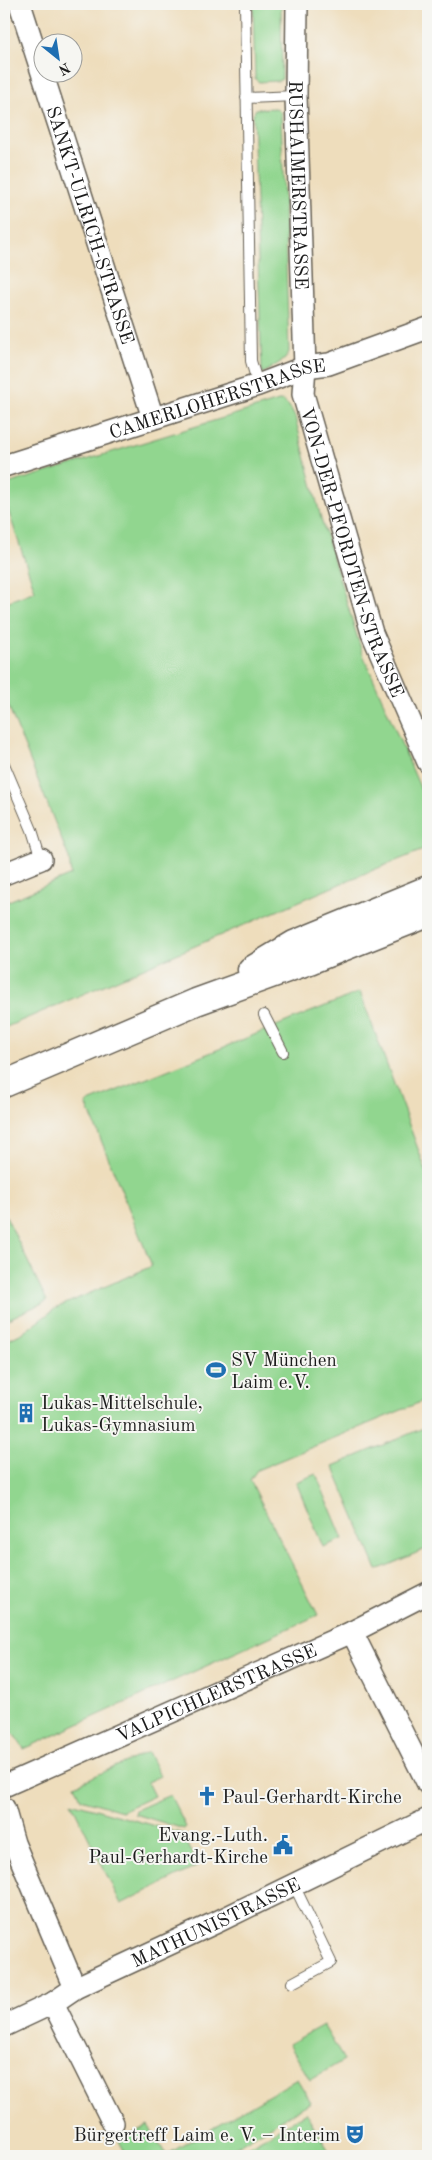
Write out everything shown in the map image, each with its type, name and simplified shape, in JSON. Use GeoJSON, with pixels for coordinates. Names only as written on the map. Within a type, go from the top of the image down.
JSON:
{"type":"FeatureCollection","features":[{"type":"Feature","properties":{"kind":"street","name":"SANKT-ULRICH-STRASSE"},"geometry":{"type":"LineString","coordinates":[[20,4],[153,418]]}},
{"type":"Feature","properties":{"kind":"street","name":"RUSHAIMERSTRASSE"},"geometry":{"type":"LineString","coordinates":[[297,4],[296,96],[305,367]]}},
{"type":"Feature","properties":{"kind":"street","name":"CAMERLOHERSTRASSE"},"geometry":{"type":"LineString","coordinates":[[4,466],[258,385],[305,367],[329,364],[428,328]]}},
{"type":"Feature","properties":{"kind":"street","name":"VON-DER-PFORDTEN-STRASSE"},"geometry":{"type":"LineString","coordinates":[[305,367],[303,394],[372,633],[428,762]]}},
{"type":"Feature","properties":{"kind":"street"},"geometry":{"type":"LineString","coordinates":[[4,874],[41,859]]}},
{"type":"Feature","properties":{"kind":"street"},"geometry":{"type":"LineString","coordinates":[[196,1002],[294,944],[428,889]]}},
{"type":"Feature","properties":{"kind":"street"},"geometry":{"type":"LineString","coordinates":[[4,1084],[196,1002],[312,960],[428,914]]}},
{"type":"Feature","properties":{"kind":"street","name":"VALPICHLERSTRASSE"},"geometry":{"type":"LineString","coordinates":[[4,1786],[426,1598]]}},
{"type":"Feature","properties":{"kind":"street"},"geometry":{"type":"LineString","coordinates":[[352,1632],[428,1784]]}},
{"type":"Feature","properties":{"kind":"street"},"geometry":{"type":"LineString","coordinates":[[4,1808],[14,1843],[75,1988]]}},
{"type":"Feature","properties":{"kind":"street","name":"MATHUNISTRASSE"},"geometry":{"type":"LineString","coordinates":[[4,2026],[53,2003],[75,1988],[294,1885],[428,1819]]}},
{"type":"Feature","properties":{"kind":"street"},"geometry":{"type":"LineString","coordinates":[[53,2003],[113,2123]]}},
{"type":"Feature","properties":{"kind":"lane"},"geometry":{"type":"LineString","coordinates":[[245,4],[252,361],[258,385]]}},
{"type":"Feature","properties":{"kind":"lane"},"geometry":{"type":"LineString","coordinates":[[246,98],[296,96]]}},
{"type":"Feature","properties":{"kind":"lane"},"geometry":{"type":"LineString","coordinates":[[4,764],[32,830],[41,859]]}},
{"type":"Feature","properties":{"kind":"lane"},"geometry":{"type":"LineString","coordinates":[[264,1016],[283,1052]]}},
{"type":"Feature","properties":{"kind":"lane"},"geometry":{"type":"LineString","coordinates":[[292,1983],[331,1962],[294,1885]]}},
{"type":"Feature","properties":{"kind":"green space"},"geometry":{"type":"Polygon","coordinates":[[[253,4],[281,4],[282,79],[278,81],[259,82],[255,79],[253,4]]]}},
{"type":"Feature","properties":{"kind":"green space"},"geometry":{"type":"Polygon","coordinates":[[[276,108],[281,113],[289,352],[285,359],[262,374],[253,114],[256,109],[276,108]]]}},
{"type":"Feature","properties":{"kind":"green space"},"geometry":{"type":"Polygon","coordinates":[[[282,400],[289,406],[295,417],[322,522],[362,652],[428,806],[428,848],[4,1028],[4,903],[71,875],[69,858],[4,695],[4,603],[35,591],[4,498],[4,485],[282,400]]]}},
{"type":"Feature","properties":{"kind":"green space","name":"SV München Laim e.V."},"geometry":{"type":"Polygon","coordinates":[[[360,992],[428,1176],[428,1399],[257,1470],[250,1480],[318,1615],[24,1749],[4,1720],[4,1342],[24,1332],[56,1308],[152,1266],[86,1103],[360,992]]]}},
{"type":"Feature","properties":{"kind":"green space"},"geometry":{"type":"Polygon","coordinates":[[[4,1212],[47,1301],[4,1321],[4,1212]]]}},
{"type":"Feature","properties":{"kind":"green space"},"geometry":{"type":"Polygon","coordinates":[[[428,1426],[428,1548],[377,1570],[333,1466],[428,1426]]]}},
{"type":"Feature","properties":{"kind":"green space"},"geometry":{"type":"Polygon","coordinates":[[[316,1474],[343,1539],[323,1547],[296,1482],[316,1474]]]}},
{"type":"Feature","properties":{"kind":"green space"},"geometry":{"type":"Polygon","coordinates":[[[148,1752],[160,1776],[147,1782],[154,1796],[122,1811],[81,1799],[75,1785],[148,1752]]]}},
{"type":"Feature","properties":{"kind":"green space"},"geometry":{"type":"Polygon","coordinates":[[[170,1795],[186,1827],[184,1829],[135,1814],[136,1810],[170,1795]]]}},
{"type":"Feature","properties":{"kind":"green space"},"geometry":{"type":"Polygon","coordinates":[[[71,1802],[183,1834],[198,1866],[121,1904],[71,1802]]]}},
{"type":"Feature","properties":{"kind":"green space"},"geometry":{"type":"Polygon","coordinates":[[[323,2025],[344,2060],[310,2080],[289,2044],[323,2025]]]}},
{"type":"Feature","properties":{"kind":"green space"},"geometry":{"type":"Polygon","coordinates":[[[297,2079],[311,2102],[220,2156],[127,2156],[119,2141],[148,2125],[166,2155],[297,2079]]]}},
{"type":"Feature","properties":{"kind":"green space"},"geometry":{"type":"Polygon","coordinates":[[[306,2113],[332,2156],[232,2156],[306,2113]]]}},
{"type":"Feature","properties":{"kind":"place","name":"SV München Laim e.V."},"geometry":{"type":"Point","coordinates":[216,1370]}},
{"type":"Feature","properties":{"kind":"place","name":"Lukas-Mittelschule, Lukas-Gymnasium"},"geometry":{"type":"Point","coordinates":[26,1413]}},
{"type":"Feature","properties":{"kind":"place","name":"Paul-Gerhardt-Kirche"},"geometry":{"type":"Point","coordinates":[207,1796]}},
{"type":"Feature","properties":{"kind":"place","name":"Evang.-Luth. Paul-Gerhardt-Kirche"},"geometry":{"type":"Point","coordinates":[283,1845]}},
{"type":"Feature","properties":{"kind":"place","name":"Bürgertreff Laim e. V. – Interim"},"geometry":{"type":"Point","coordinates":[355,2134]}}]}
